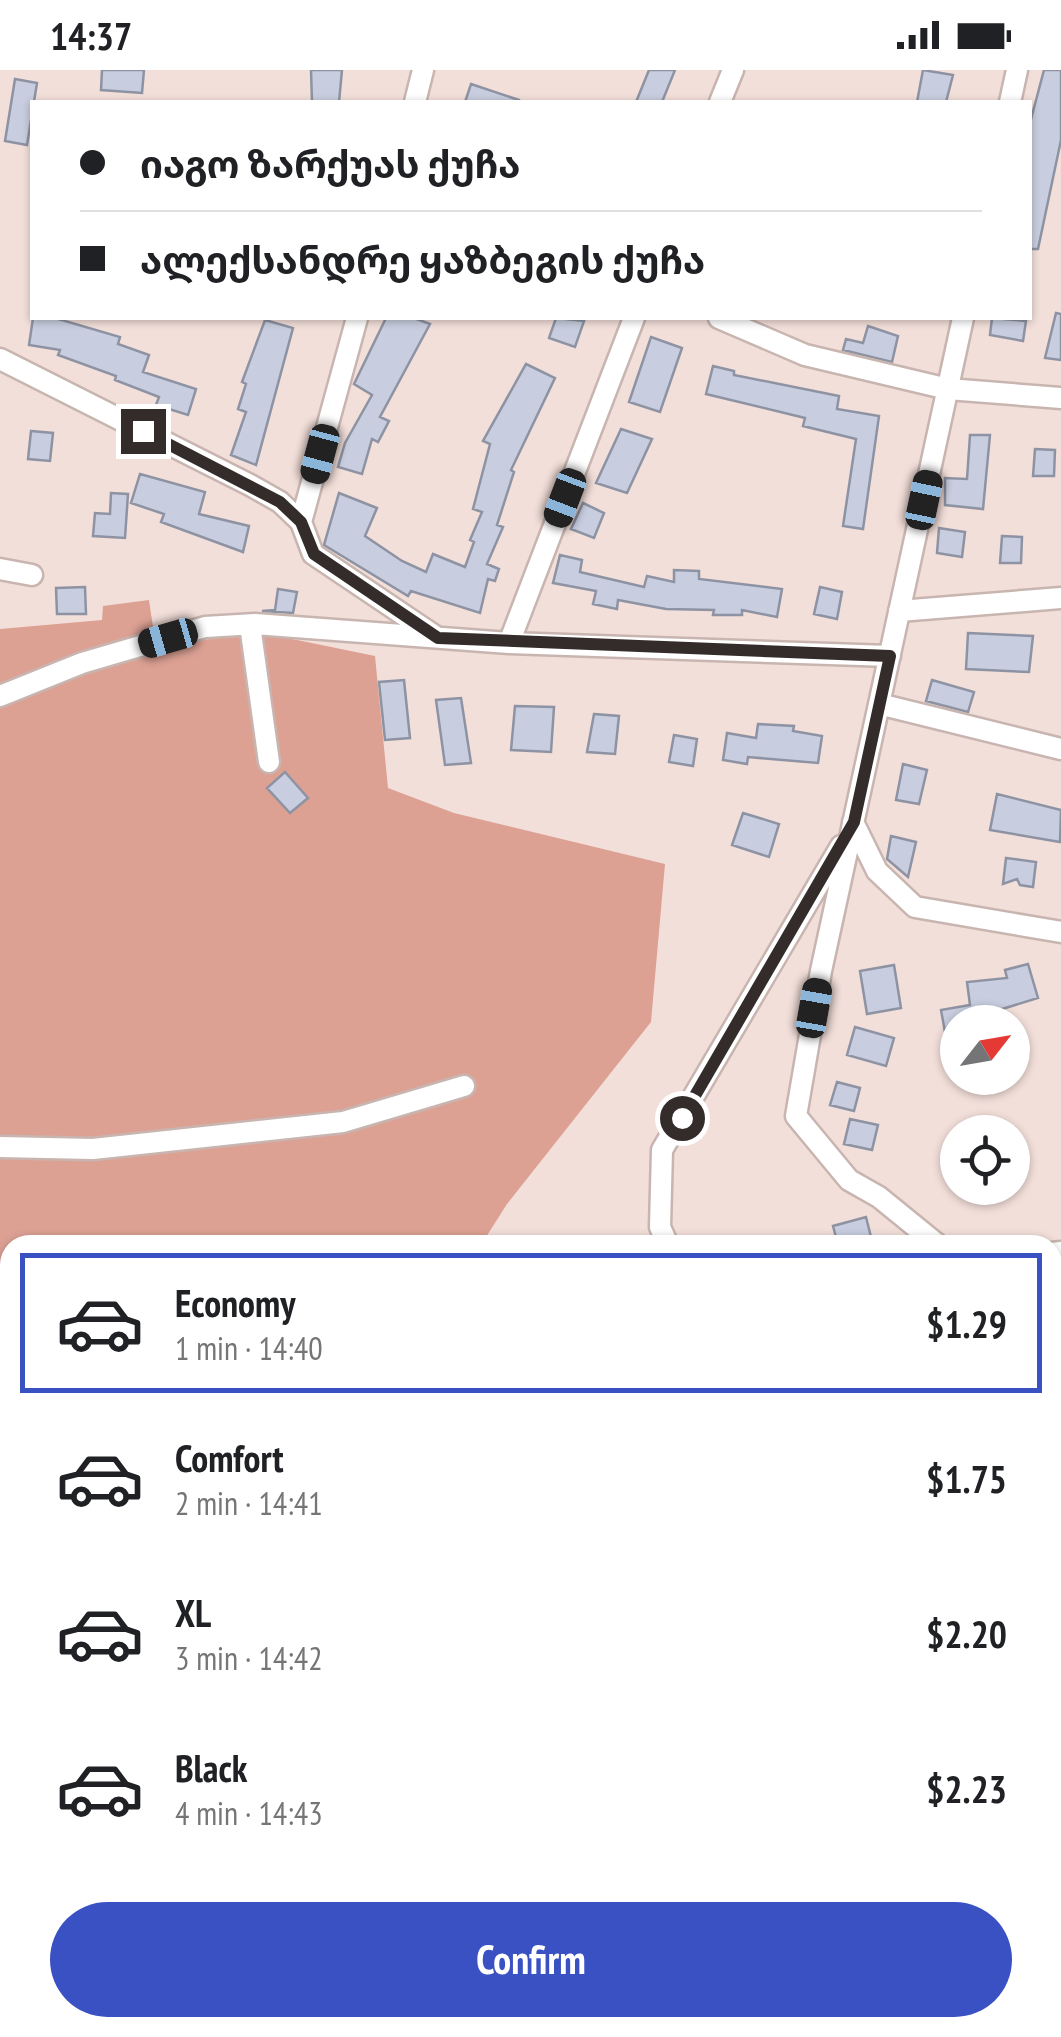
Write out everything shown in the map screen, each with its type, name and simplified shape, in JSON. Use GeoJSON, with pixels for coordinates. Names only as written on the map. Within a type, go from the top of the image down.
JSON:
{"type":"FeatureCollection","features":[{"type":"Feature","properties":{"kind":"street"},"geometry":{"type":"LineString","coordinates":[[416,100],[424,70]]}},
{"type":"Feature","properties":{"kind":"street"},"geometry":{"type":"LineString","coordinates":[[721,100],[733,70]]}},
{"type":"Feature","properties":{"kind":"street"},"geometry":{"type":"LineString","coordinates":[[1010,100],[1017,70]]}},
{"type":"Feature","properties":{"kind":"street"},"geometry":{"type":"LineString","coordinates":[[301,522],[355,320]]}},
{"type":"Feature","properties":{"kind":"street"},"geometry":{"type":"LineString","coordinates":[[509,643],[633,320]]}},
{"type":"Feature","properties":{"kind":"street"},"geometry":{"type":"LineString","coordinates":[[724,320],[805,355],[948,390],[1061,398]]}},
{"type":"Feature","properties":{"kind":"street"},"geometry":{"type":"LineString","coordinates":[[926,1235],[880,1197],[849,1180],[796,1116],[821,971],[963,320]]}},
{"type":"Feature","properties":{"kind":"street"},"geometry":{"type":"LineString","coordinates":[[0,359],[280,502],[301,522],[314,554],[438,638]]}},
{"type":"Feature","properties":{"kind":"street"},"geometry":{"type":"LineString","coordinates":[[0,569],[32,575]]}},
{"type":"Feature","properties":{"kind":"street"},"geometry":{"type":"LineString","coordinates":[[900,611],[1061,598]]}},
{"type":"Feature","properties":{"kind":"street"},"geometry":{"type":"LineString","coordinates":[[0,696],[82,663],[186,632],[250,625],[509,643],[890,656]]}},
{"type":"Feature","properties":{"kind":"street"},"geometry":{"type":"LineString","coordinates":[[250,625],[269,762]]}},
{"type":"Feature","properties":{"kind":"street"},"geometry":{"type":"LineString","coordinates":[[879,704],[1061,749]]}},
{"type":"Feature","properties":{"kind":"street"},"geometry":{"type":"LineString","coordinates":[[854,822],[877,871],[915,908],[1061,932]]}},
{"type":"Feature","properties":{"kind":"street"},"geometry":{"type":"LineString","coordinates":[[664,1235],[660,1227],[662,1150],[854,822]]}},
{"type":"Feature","properties":{"kind":"street"},"geometry":{"type":"LineString","coordinates":[[0,1147],[93,1149],[343,1122],[464,1086]]}},
{"type":"Feature","properties":{"kind":"shaded area"},"geometry":{"type":"Polygon","coordinates":[[[149,600],[156,647],[258,632],[375,656],[388,788],[454,813],[665,864],[651,1022],[507,1204],[487,1235],[0,1235],[0,629],[102,620],[103,606],[149,600]]]}},
{"type":"Feature","properties":{"kind":"building"},"geometry":{"type":"Polygon","coordinates":[[[102,70],[144,70],[142,93],[101,90],[102,70]]]}},
{"type":"Feature","properties":{"kind":"building"},"geometry":{"type":"Polygon","coordinates":[[[311,70],[342,70],[339,100],[312,100],[311,70]]]}},
{"type":"Feature","properties":{"kind":"building"},"geometry":{"type":"Polygon","coordinates":[[[649,70],[675,70],[663,100],[637,100],[649,70]]]}},
{"type":"Feature","properties":{"kind":"building"},"geometry":{"type":"Polygon","coordinates":[[[923,70],[953,75],[947,100],[917,100],[923,70]]]}},
{"type":"Feature","properties":{"kind":"building"},"geometry":{"type":"Polygon","coordinates":[[[1044,70],[1061,70],[1061,140],[1038,249],[1032,249],[1032,115],[1044,70]]]}},
{"type":"Feature","properties":{"kind":"building"},"geometry":{"type":"Polygon","coordinates":[[[15,79],[37,83],[34,100],[30,100],[27,145],[5,141],[15,79]]]}},
{"type":"Feature","properties":{"kind":"building"},"geometry":{"type":"Polygon","coordinates":[[[471,84],[519,100],[466,100],[471,84]]]}},
{"type":"Feature","properties":{"kind":"building"},"geometry":{"type":"Polygon","coordinates":[[[1056,313],[1061,314],[1061,360],[1045,358],[1056,313]]]}},
{"type":"Feature","properties":{"kind":"building"},"geometry":{"type":"Polygon","coordinates":[[[33,320],[62,320],[120,337],[118,344],[149,355],[143,372],[196,389],[188,415],[156,405],[159,397],[58,355],[60,350],[29,345],[33,320]]]}},
{"type":"Feature","properties":{"kind":"building"},"geometry":{"type":"Polygon","coordinates":[[[265,320],[293,328],[256,465],[231,455],[246,412],[238,409],[246,384],[242,382],[265,320]]]}},
{"type":"Feature","properties":{"kind":"building"},"geometry":{"type":"Polygon","coordinates":[[[385,320],[419,320],[430,324],[380,417],[389,421],[378,442],[372,439],[362,474],[338,467],[345,443],[372,395],[354,384],[385,320]]]}},
{"type":"Feature","properties":{"kind":"building"},"geometry":{"type":"Polygon","coordinates":[[[555,320],[584,321],[575,347],[549,338],[555,320]]]}},
{"type":"Feature","properties":{"kind":"building"},"geometry":{"type":"Polygon","coordinates":[[[992,320],[1026,321],[1023,341],[990,335],[992,320]]]}},
{"type":"Feature","properties":{"kind":"building"},"geometry":{"type":"Polygon","coordinates":[[[868,326],[898,336],[892,362],[843,350],[846,339],[863,343],[868,326]]]}},
{"type":"Feature","properties":{"kind":"building"},"geometry":{"type":"Polygon","coordinates":[[[651,337],[682,348],[660,412],[629,402],[651,337]]]}},
{"type":"Feature","properties":{"kind":"building"},"geometry":{"type":"Polygon","coordinates":[[[526,364],[555,378],[511,470],[514,472],[497,525],[503,527],[487,564],[499,569],[495,581],[488,579],[480,613],[411,591],[408,596],[324,545],[339,493],[377,508],[365,536],[402,561],[426,572],[433,554],[465,567],[474,542],[470,540],[482,512],[473,509],[490,444],[483,441],[526,364]]]}},
{"type":"Feature","properties":{"kind":"building"},"geometry":{"type":"Polygon","coordinates":[[[713,366],[734,371],[734,375],[839,396],[837,409],[879,416],[863,529],[843,526],[856,439],[803,426],[805,418],[706,394],[713,366]]]}},
{"type":"Feature","properties":{"kind":"building"},"geometry":{"type":"Polygon","coordinates":[[[621,429],[652,439],[627,493],[596,483],[621,429]]]}},
{"type":"Feature","properties":{"kind":"building"},"geometry":{"type":"Polygon","coordinates":[[[31,431],[53,433],[50,461],[28,459],[31,431]]]}},
{"type":"Feature","properties":{"kind":"building"},"geometry":{"type":"Polygon","coordinates":[[[970,435],[990,435],[983,509],[945,505],[945,478],[967,479],[970,435]]]}},
{"type":"Feature","properties":{"kind":"building"},"geometry":{"type":"Polygon","coordinates":[[[1035,449],[1055,450],[1054,476],[1033,476],[1035,449]]]}},
{"type":"Feature","properties":{"kind":"building"},"geometry":{"type":"Polygon","coordinates":[[[140,474],[205,492],[199,514],[249,526],[243,552],[161,522],[164,514],[131,503],[140,474]]]}},
{"type":"Feature","properties":{"kind":"building"},"geometry":{"type":"Polygon","coordinates":[[[111,493],[128,494],[125,538],[93,536],[95,513],[110,514],[111,493]]]}},
{"type":"Feature","properties":{"kind":"building"},"geometry":{"type":"Polygon","coordinates":[[[583,503],[604,513],[594,538],[571,529],[583,503]]]}},
{"type":"Feature","properties":{"kind":"building"},"geometry":{"type":"Polygon","coordinates":[[[939,528],[965,532],[962,557],[937,553],[939,528]]]}},
{"type":"Feature","properties":{"kind":"building"},"geometry":{"type":"Polygon","coordinates":[[[1002,536],[1022,537],[1021,563],[1000,563],[1002,536]]]}},
{"type":"Feature","properties":{"kind":"building"},"geometry":{"type":"Polygon","coordinates":[[[560,555],[582,560],[580,572],[644,587],[647,576],[674,582],[674,570],[699,571],[699,579],[782,589],[777,617],[742,610],[742,615],[713,615],[714,610],[666,609],[618,600],[617,609],[593,604],[596,591],[553,583],[560,555]]]}},
{"type":"Feature","properties":{"kind":"building"},"geometry":{"type":"Polygon","coordinates":[[[85,587],[86,614],[57,614],[56,588],[85,587]]]}},
{"type":"Feature","properties":{"kind":"building"},"geometry":{"type":"Polygon","coordinates":[[[820,587],[842,592],[837,619],[814,614],[820,587]]]}},
{"type":"Feature","properties":{"kind":"building"},"geometry":{"type":"Polygon","coordinates":[[[278,589],[297,592],[293,613],[262,611],[275,610],[278,589]]]}},
{"type":"Feature","properties":{"kind":"building"},"geometry":{"type":"Polygon","coordinates":[[[968,633],[1033,636],[1029,672],[966,669],[968,633]]]}},
{"type":"Feature","properties":{"kind":"building"},"geometry":{"type":"Polygon","coordinates":[[[404,680],[410,738],[385,740],[379,682],[404,680]]]}},
{"type":"Feature","properties":{"kind":"building"},"geometry":{"type":"Polygon","coordinates":[[[932,680],[974,692],[968,712],[926,701],[932,680]]]}},
{"type":"Feature","properties":{"kind":"building"},"geometry":{"type":"Polygon","coordinates":[[[461,698],[471,763],[445,765],[436,700],[461,698]]]}},
{"type":"Feature","properties":{"kind":"building"},"geometry":{"type":"Polygon","coordinates":[[[515,706],[554,707],[551,752],[511,750],[515,706]]]}},
{"type":"Feature","properties":{"kind":"building"},"geometry":{"type":"Polygon","coordinates":[[[594,714],[619,716],[615,754],[587,752],[594,714]]]}},
{"type":"Feature","properties":{"kind":"building"},"geometry":{"type":"Polygon","coordinates":[[[758,724],[794,726],[793,731],[822,736],[818,763],[748,757],[747,764],[723,760],[727,733],[756,738],[758,724]]]}},
{"type":"Feature","properties":{"kind":"building"},"geometry":{"type":"Polygon","coordinates":[[[674,735],[697,739],[693,766],[669,762],[674,735]]]}},
{"type":"Feature","properties":{"kind":"building"},"geometry":{"type":"Polygon","coordinates":[[[903,764],[927,770],[919,804],[896,800],[903,764]]]}},
{"type":"Feature","properties":{"kind":"building"},"geometry":{"type":"Polygon","coordinates":[[[285,772],[308,798],[290,813],[267,788],[285,772]]]}},
{"type":"Feature","properties":{"kind":"building"},"geometry":{"type":"Polygon","coordinates":[[[997,794],[1061,810],[1060,842],[990,830],[997,794]]]}},
{"type":"Feature","properties":{"kind":"building"},"geometry":{"type":"Polygon","coordinates":[[[743,813],[779,824],[769,857],[732,845],[743,813]]]}},
{"type":"Feature","properties":{"kind":"building"},"geometry":{"type":"Polygon","coordinates":[[[891,836],[916,842],[908,877],[887,859],[891,836]]]}},
{"type":"Feature","properties":{"kind":"building"},"geometry":{"type":"Polygon","coordinates":[[[1006,858],[1036,862],[1033,887],[1020,885],[1017,879],[1003,884],[1006,858]]]}},
{"type":"Feature","properties":{"kind":"building"},"geometry":{"type":"Polygon","coordinates":[[[1028,964],[1038,998],[1015,1005],[970,1005],[967,982],[1007,978],[1005,970],[1028,964]]]}},
{"type":"Feature","properties":{"kind":"building"},"geometry":{"type":"Polygon","coordinates":[[[894,965],[901,1008],[867,1014],[860,971],[894,965]]]}},
{"type":"Feature","properties":{"kind":"building"},"geometry":{"type":"Polygon","coordinates":[[[855,1027],[894,1038],[886,1066],[847,1055],[855,1027]]]}},
{"type":"Feature","properties":{"kind":"building"},"geometry":{"type":"Polygon","coordinates":[[[837,1082],[860,1088],[854,1111],[830,1105],[837,1082]]]}},
{"type":"Feature","properties":{"kind":"building"},"geometry":{"type":"Polygon","coordinates":[[[850,1119],[878,1125],[872,1150],[844,1144],[850,1119]]]}},
{"type":"Feature","properties":{"kind":"building"},"geometry":{"type":"Polygon","coordinates":[[[866,1217],[870,1235],[835,1235],[833,1226],[866,1217]]]}},
{"type":"Feature","properties":{"kind":"route"},"geometry":{"type":"LineString","coordinates":[[143,431],[280,502],[301,522],[314,554],[438,638],[890,656],[854,822],[682,1118]]}}]}
